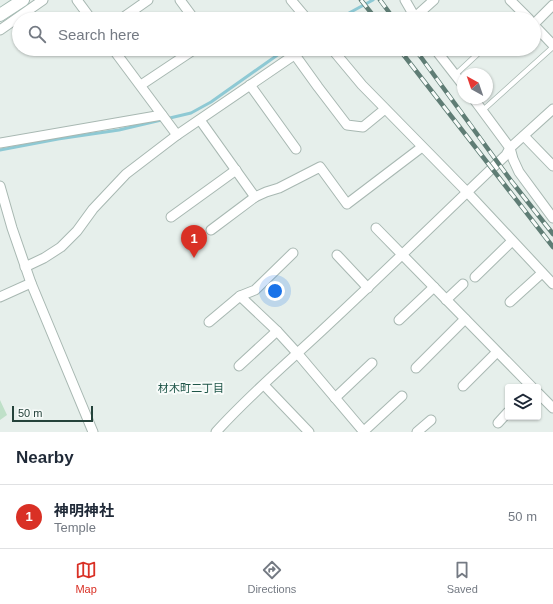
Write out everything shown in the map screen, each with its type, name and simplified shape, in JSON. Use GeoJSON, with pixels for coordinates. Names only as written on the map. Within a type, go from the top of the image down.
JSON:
{"type":"FeatureCollection","features":[{"type":"Feature","properties":{"kind":"main road"},"geometry":{"type":"LineString","coordinates":[[0,15],[23,0]]}},
{"type":"Feature","properties":{"kind":"street"},"geometry":{"type":"LineString","coordinates":[[26,12],[43,0]]}},
{"type":"Feature","properties":{"kind":"street"},"geometry":{"type":"LineString","coordinates":[[77,0],[86,12]]}},
{"type":"Feature","properties":{"kind":"street"},"geometry":{"type":"LineString","coordinates":[[131,12],[148,0]]}},
{"type":"Feature","properties":{"kind":"street"},"geometry":{"type":"LineString","coordinates":[[180,0],[189,12]]}},
{"type":"Feature","properties":{"kind":"street"},"geometry":{"type":"LineString","coordinates":[[291,0],[301,12]]}},
{"type":"Feature","properties":{"kind":"street"},"geometry":{"type":"LineString","coordinates":[[404,0],[411,12]]}},
{"type":"Feature","properties":{"kind":"street"},"geometry":{"type":"LineString","coordinates":[[421,12],[434,0]]}},
{"type":"Feature","properties":{"kind":"street"},"geometry":{"type":"LineString","coordinates":[[510,0],[522,12]]}},
{"type":"Feature","properties":{"kind":"street"},"geometry":{"type":"LineString","coordinates":[[541,17],[553,5]]}},
{"type":"Feature","properties":{"kind":"street"},"geometry":{"type":"LineString","coordinates":[[0,30],[12,22]]}},
{"type":"Feature","properties":{"kind":"street"},"geometry":{"type":"LineString","coordinates":[[541,32],[553,46]]}},
{"type":"Feature","properties":{"kind":"street"},"geometry":{"type":"LineString","coordinates":[[118,56],[177,135]]}},
{"type":"Feature","properties":{"kind":"street"},"geometry":{"type":"LineString","coordinates":[[141,85],[184,56]]}},
{"type":"Feature","properties":{"kind":"street"},"geometry":{"type":"LineString","coordinates":[[25,267],[44,258],[61,247],[77,231],[93,209],[126,174],[177,135],[294,56]]}},
{"type":"Feature","properties":{"kind":"street"},"geometry":{"type":"LineString","coordinates":[[296,56],[347,126],[363,127],[385,109]]}},
{"type":"Feature","properties":{"kind":"street"},"geometry":{"type":"LineString","coordinates":[[338,56],[362,86],[467,192],[553,284]]}},
{"type":"Feature","properties":{"kind":"street"},"geometry":{"type":"LineString","coordinates":[[440,56],[457,78]]}},
{"type":"Feature","properties":{"kind":"street"},"geometry":{"type":"LineString","coordinates":[[250,85],[296,149]]}},
{"type":"Feature","properties":{"kind":"street"},"geometry":{"type":"LineString","coordinates":[[477,104],[510,148],[519,172],[553,218]]}},
{"type":"Feature","properties":{"kind":"street"},"geometry":{"type":"LineString","coordinates":[[216,432],[236,410],[368,288],[506,155],[510,148],[553,109]]}},
{"type":"Feature","properties":{"kind":"street"},"geometry":{"type":"LineString","coordinates":[[0,143],[164,118]]}},
{"type":"Feature","properties":{"kind":"street"},"geometry":{"type":"LineString","coordinates":[[200,120],[255,197]]}},
{"type":"Feature","properties":{"kind":"street"},"geometry":{"type":"LineString","coordinates":[[524,136],[553,166]]}},
{"type":"Feature","properties":{"kind":"street"},"geometry":{"type":"LineString","coordinates":[[211,230],[255,197],[279,188],[320,167],[347,204],[422,147]]}},
{"type":"Feature","properties":{"kind":"street"},"geometry":{"type":"LineString","coordinates":[[171,217],[236,170]]}},
{"type":"Feature","properties":{"kind":"street"},"geometry":{"type":"LineString","coordinates":[[0,186],[2,202],[31,283],[93,432]]}},
{"type":"Feature","properties":{"kind":"street"},"geometry":{"type":"LineString","coordinates":[[376,228],[529,384]]}},
{"type":"Feature","properties":{"kind":"street"},"geometry":{"type":"LineString","coordinates":[[475,277],[512,241]]}},
{"type":"Feature","properties":{"kind":"street"},"geometry":{"type":"LineString","coordinates":[[209,322],[240,296],[255,290],[293,253]]}},
{"type":"Feature","properties":{"kind":"street"},"geometry":{"type":"LineString","coordinates":[[337,255],[368,288]]}},
{"type":"Feature","properties":{"kind":"street"},"geometry":{"type":"LineString","coordinates":[[510,302],[542,273]]}},
{"type":"Feature","properties":{"kind":"street"},"geometry":{"type":"LineString","coordinates":[[0,297],[31,283]]}},
{"type":"Feature","properties":{"kind":"street"},"geometry":{"type":"LineString","coordinates":[[446,300],[463,284]]}},
{"type":"Feature","properties":{"kind":"street"},"geometry":{"type":"LineString","coordinates":[[399,320],[434,287]]}},
{"type":"Feature","properties":{"kind":"street"},"geometry":{"type":"LineString","coordinates":[[240,296],[277,331],[298,354],[363,432],[402,396]]}},
{"type":"Feature","properties":{"kind":"street"},"geometry":{"type":"LineString","coordinates":[[416,368],[465,319]]}},
{"type":"Feature","properties":{"kind":"street"},"geometry":{"type":"LineString","coordinates":[[239,366],[277,331]]}},
{"type":"Feature","properties":{"kind":"street"},"geometry":{"type":"LineString","coordinates":[[463,386],[497,352]]}},
{"type":"Feature","properties":{"kind":"street"},"geometry":{"type":"LineString","coordinates":[[335,398],[372,364]]}},
{"type":"Feature","properties":{"kind":"street"},"geometry":{"type":"LineString","coordinates":[[264,385],[309,432]]}},
{"type":"Feature","properties":{"kind":"street"},"geometry":{"type":"LineString","coordinates":[[541,395],[552,404]]}},
{"type":"Feature","properties":{"kind":"street"},"geometry":{"type":"LineString","coordinates":[[498,423],[505,415]]}},
{"type":"Feature","properties":{"kind":"street"},"geometry":{"type":"LineString","coordinates":[[417,432],[431,420]]}},
{"type":"Feature","properties":{"kind":"lane"},"geometry":{"type":"LineString","coordinates":[[482,111],[553,46]]}},
{"type":"Feature","properties":{"kind":"lane"},"geometry":{"type":"LineString","coordinates":[[455,75],[475,56]]}},
{"type":"Feature","properties":{"kind":"green space"},"geometry":{"type":"Polygon","coordinates":[[[0,400],[7,415],[0,420],[0,400]]]}},
{"type":"Feature","properties":{"kind":"waterway"},"geometry":{"type":"LineString","coordinates":[[351,12],[373,0]]}},
{"type":"Feature","properties":{"kind":"waterway"},"geometry":{"type":"LineString","coordinates":[[0,150],[58,139],[119,130],[191,113],[211,102],[276,56]]}},
{"type":"Feature","properties":{"kind":"railway"},"geometry":{"type":"LineString","coordinates":[[361,0],[370,12]]}},
{"type":"Feature","properties":{"kind":"railway"},"geometry":{"type":"LineString","coordinates":[[380,0],[389,12]]}},
{"type":"Feature","properties":{"kind":"railway"},"geometry":{"type":"LineString","coordinates":[[404,56],[553,247]]}},
{"type":"Feature","properties":{"kind":"railway"},"geometry":{"type":"LineString","coordinates":[[420,56],[512,182],[553,234]]}},
{"type":"Feature","properties":{"kind":"place","name":"神明神社"},"geometry":{"type":"Point","coordinates":[194,258]}},
{"type":"Feature","properties":{"kind":"district","name":"材木町二丁目"},"geometry":{"type":"Point","coordinates":[191,388]}}]}
